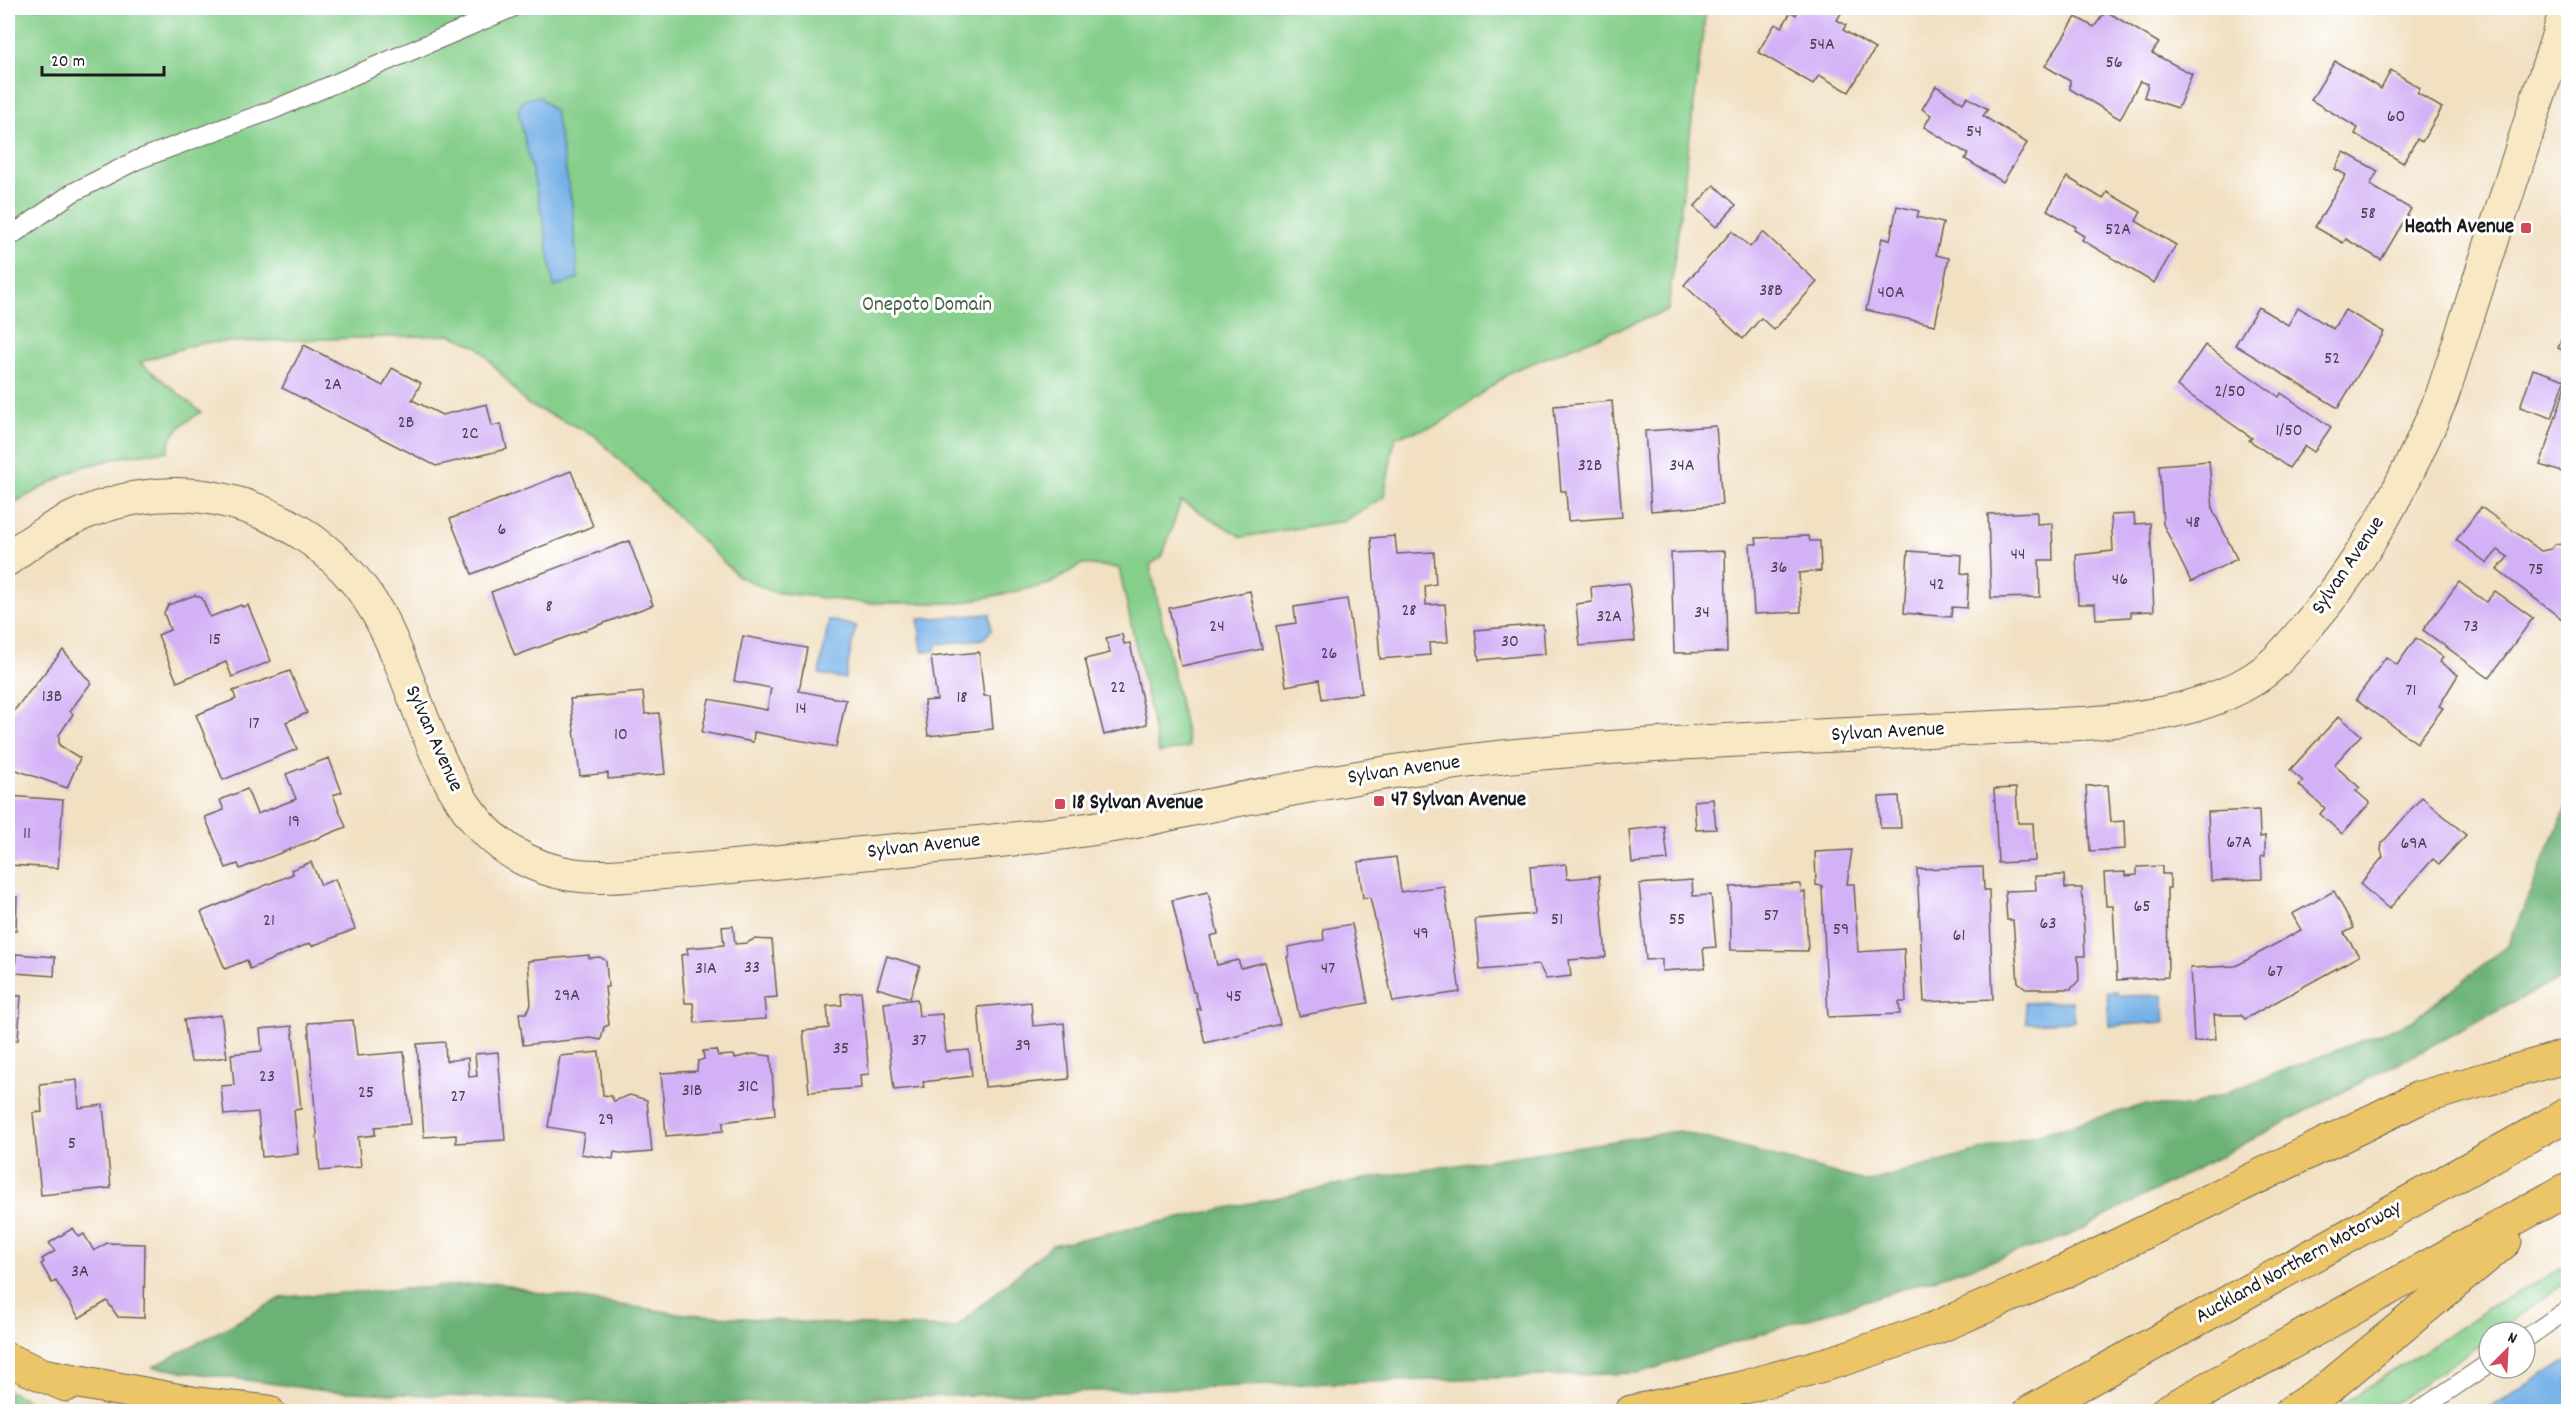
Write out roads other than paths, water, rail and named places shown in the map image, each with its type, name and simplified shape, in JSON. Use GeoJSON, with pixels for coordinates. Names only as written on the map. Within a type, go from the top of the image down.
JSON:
{"type":"FeatureCollection","features":[{"type":"Feature","properties":{"kind":"highway"},"geometry":{"type":"LineString","coordinates":[[1631,1412],[1752,1385],[1837,1361],[1933,1329],[2053,1277],[2419,1098],[2568,1056]]}},
{"type":"Feature","properties":{"kind":"highway","name":"Auckland Northern Motorway"},"geometry":{"type":"LineString","coordinates":[[2030,1412],[2568,1114]]}},
{"type":"Feature","properties":{"kind":"highway"},"geometry":{"type":"LineString","coordinates":[[2166,1412],[2568,1190]]}},
{"type":"Feature","properties":{"kind":"highway"},"geometry":{"type":"LineString","coordinates":[[2291,1412],[2329,1387],[2568,1190]]}},
{"type":"Feature","properties":{"kind":"highway"},"geometry":{"type":"LineString","coordinates":[[8,1359],[48,1376],[118,1412]]}},
{"type":"Feature","properties":{"kind":"highway"},"geometry":{"type":"LineString","coordinates":[[48,1376],[197,1404],[268,1412]]}},
{"type":"Feature","properties":{"kind":"main road","name":"Sylvan Avenue"},"geometry":{"type":"LineString","coordinates":[[8,559],[72,517],[128,499],[186,495],[215,498],[273,517],[314,541],[348,571],[365,593],[389,638],[448,782],[479,823],[526,859],[549,869],[582,876],[686,872],[1059,834],[1124,824],[1309,785],[1419,767],[1573,750],[2092,723],[2142,718],[2204,701],[2265,670],[2325,606],[2377,530],[2424,439],[2442,396],[2567,8]]}},
{"type":"Feature","properties":{"kind":"lane"},"geometry":{"type":"LineString","coordinates":[[8,238],[72,193],[128,164],[275,108],[512,8]]}},
{"type":"Feature","properties":{"kind":"lane"},"geometry":{"type":"LineString","coordinates":[[2537,1331],[2568,1309]]}},
{"type":"Feature","properties":{"kind":"lane"},"geometry":{"type":"LineString","coordinates":[[2417,1412],[2477,1371]]}},
{"type":"Feature","properties":{"kind":"water"},"geometry":{"type":"Polygon","coordinates":[[[539,96],[555,112],[572,203],[578,279],[554,287],[543,218],[518,111],[523,100],[539,96]]]}},
{"type":"Feature","properties":{"kind":"water"},"geometry":{"type":"Polygon","coordinates":[[[990,614],[991,631],[983,639],[937,644],[935,651],[922,651],[918,619],[990,614]]]}},
{"type":"Feature","properties":{"kind":"water"},"geometry":{"type":"Polygon","coordinates":[[[829,620],[856,626],[845,679],[819,674],[829,620]]]}},
{"type":"Feature","properties":{"kind":"water"},"geometry":{"type":"Polygon","coordinates":[[[2107,991],[2117,991],[2117,996],[2163,995],[2165,1022],[2109,1026],[2107,991]]]}},
{"type":"Feature","properties":{"kind":"water"},"geometry":{"type":"Polygon","coordinates":[[[2072,1001],[2074,1021],[2026,1023],[2025,1003],[2072,1001]]]}},
{"type":"Feature","properties":{"kind":"water"},"geometry":{"type":"Polygon","coordinates":[[[2568,1359],[2568,1411],[2485,1411],[2537,1380],[2568,1359]]]}},
{"type":"Feature","properties":{"kind":"place","name":"Heath Avenue"},"geometry":{"type":"Point","coordinates":[2526,228]}},
{"type":"Feature","properties":{"kind":"place","name":"47 Sylvan Avenue"},"geometry":{"type":"Point","coordinates":[1379,801]}},
{"type":"Feature","properties":{"kind":"place","name":"18 Sylvan Avenue"},"geometry":{"type":"Point","coordinates":[1060,804]}},
{"type":"Feature","properties":{"kind":"park label","name":"Onepoto Domain"},"geometry":{"type":"Point","coordinates":[927,306]}}]}
